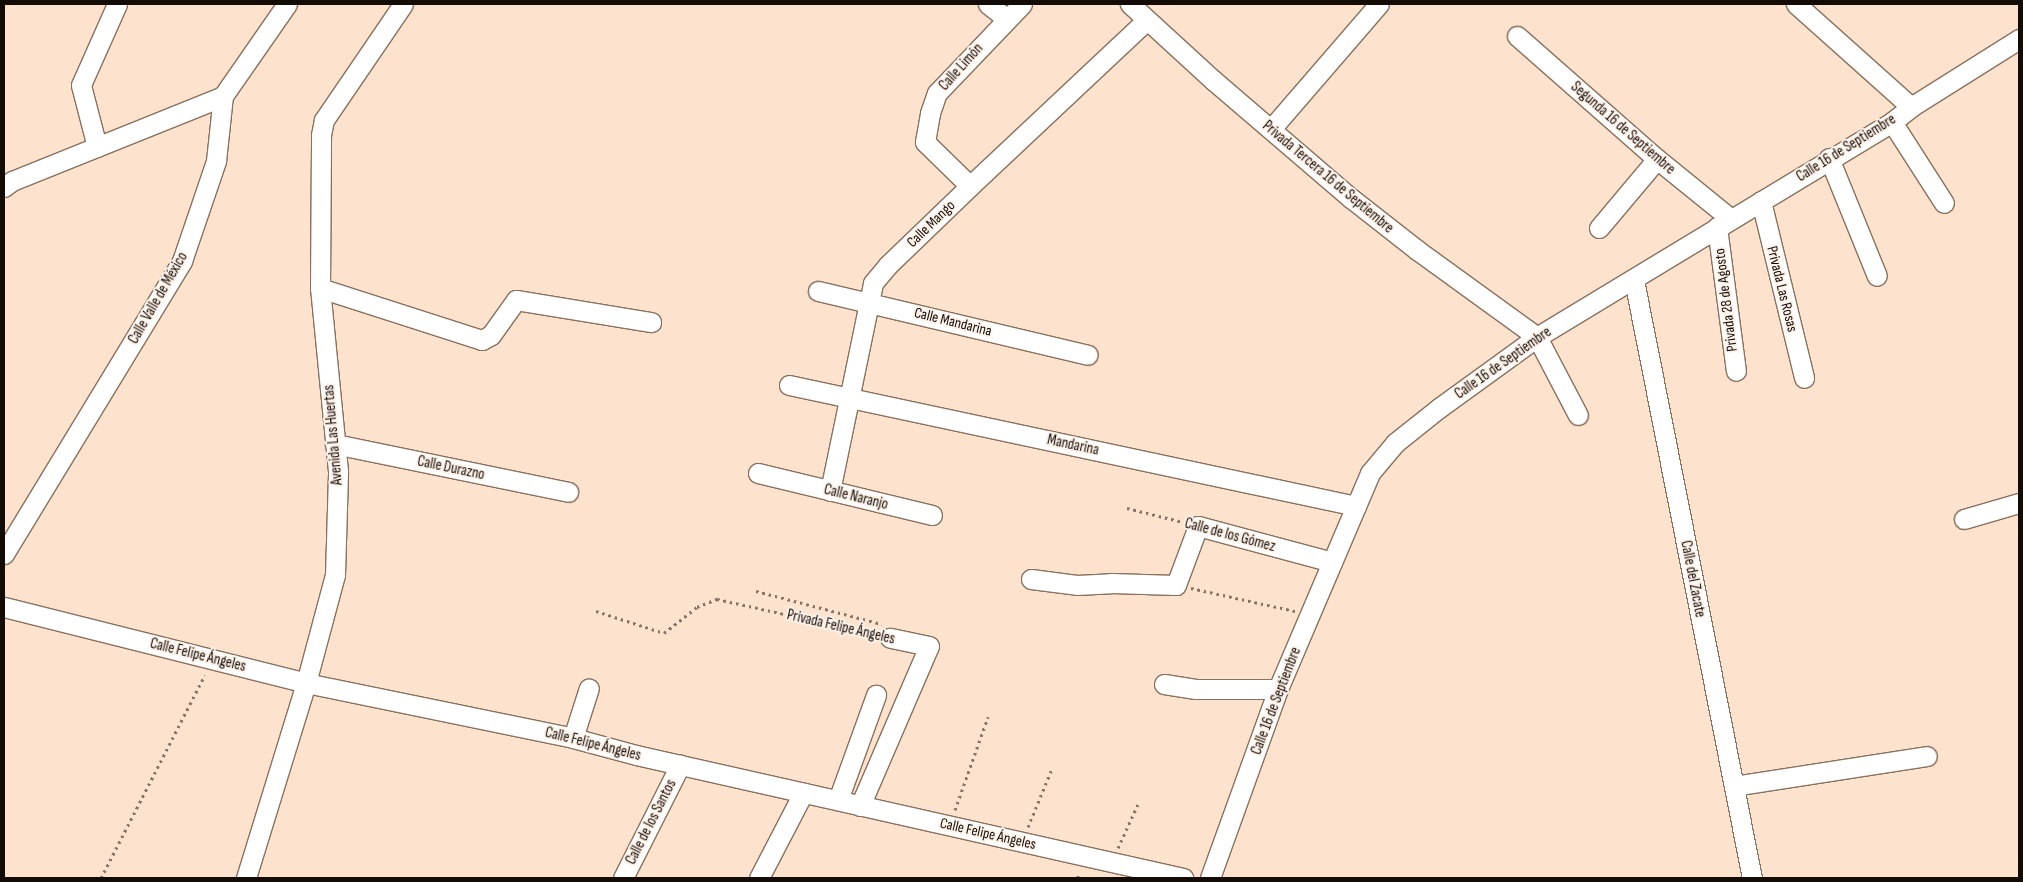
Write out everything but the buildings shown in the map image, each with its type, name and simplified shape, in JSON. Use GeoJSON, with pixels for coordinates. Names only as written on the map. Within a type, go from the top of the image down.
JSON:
{"type":"FeatureCollection","features":[{"type":"Feature","properties":{"kind":"street"},"geometry":{"type":"LineString","coordinates":[[97,147],[81,85],[117,4]]}},
{"type":"Feature","properties":{"kind":"street","name":"Calle Valle de México"},"geometry":{"type":"LineString","coordinates":[[4,554],[182,262],[216,161],[222,96],[287,4]]}},
{"type":"Feature","properties":{"kind":"street","name":"Avenida Las Huertas"},"geometry":{"type":"LineString","coordinates":[[246,878],[306,683],[335,575],[338,471],[320,288],[320,135],[324,120],[403,4]]}},
{"type":"Feature","properties":{"kind":"street"},"geometry":{"type":"LineString","coordinates":[[988,4],[1006,18]]}},
{"type":"Feature","properties":{"kind":"street","name":"Calle Limón"},"geometry":{"type":"LineString","coordinates":[[970,186],[926,142],[930,113],[937,93],[1006,18],[1022,4]]}},
{"type":"Feature","properties":{"kind":"street","name":"Privada Tercera 16 de Septiembre"},"geometry":{"type":"LineString","coordinates":[[1130,4],[1352,199],[1417,250],[1537,337]]}},
{"type":"Feature","properties":{"kind":"street"},"geometry":{"type":"LineString","coordinates":[[1271,129],[1379,4]]}},
{"type":"Feature","properties":{"kind":"street"},"geometry":{"type":"LineString","coordinates":[[1796,4],[1911,107]]}},
{"type":"Feature","properties":{"kind":"street","name":"Calle Mango"},"geometry":{"type":"LineString","coordinates":[[830,491],[848,396],[873,283],[888,265],[970,186],[1146,20]]}},
{"type":"Feature","properties":{"kind":"street","name":"Segunda 16 de Septiembre"},"geometry":{"type":"LineString","coordinates":[[1517,36],[1657,159],[1724,223]]}},
{"type":"Feature","properties":{"kind":"street","name":"Calle 16 de Septiembre"},"geometry":{"type":"LineString","coordinates":[[1210,878],[1278,689],[1332,562],[1370,473],[1395,443],[1439,408],[1537,337],[1634,280],[1829,158],[1892,122],[1911,107],[2019,39]]}},
{"type":"Feature","properties":{"kind":"street"},"geometry":{"type":"LineString","coordinates":[[4,188],[12,180],[222,96]]}},
{"type":"Feature","properties":{"kind":"street"},"geometry":{"type":"LineString","coordinates":[[1892,122],[1944,203]]}},
{"type":"Feature","properties":{"kind":"street"},"geometry":{"type":"LineString","coordinates":[[1829,158],[1877,276]]}},
{"type":"Feature","properties":{"kind":"street"},"geometry":{"type":"LineString","coordinates":[[1599,228],[1657,159]]}},
{"type":"Feature","properties":{"kind":"street","name":"Privada Las Rosas"},"geometry":{"type":"LineString","coordinates":[[1761,201],[1804,378]]}},
{"type":"Feature","properties":{"kind":"street","name":"Privada 28 de Agosto"},"geometry":{"type":"LineString","coordinates":[[1724,223],[1736,371]]}},
{"type":"Feature","properties":{"kind":"street","name":"Calle del Zacate"},"geometry":{"type":"LineString","coordinates":[[1634,280],[1752,878]]}},
{"type":"Feature","properties":{"kind":"street"},"geometry":{"type":"LineString","coordinates":[[320,288],[482,340],[491,335],[516,300],[651,322]]}},
{"type":"Feature","properties":{"kind":"street","name":"Calle Mandarina"},"geometry":{"type":"LineString","coordinates":[[818,291],[1088,355]]}},
{"type":"Feature","properties":{"kind":"street"},"geometry":{"type":"LineString","coordinates":[[1537,337],[1578,415]]}},
{"type":"Feature","properties":{"kind":"street","name":"Mandarina"},"geometry":{"type":"LineString","coordinates":[[789,385],[848,396],[1356,506]]}},
{"type":"Feature","properties":{"kind":"street","name":"Calle Durazno"},"geometry":{"type":"LineString","coordinates":[[335,444],[568,492]]}},
{"type":"Feature","properties":{"kind":"street","name":"Calle Naranjo"},"geometry":{"type":"LineString","coordinates":[[758,473],[796,480],[830,491],[932,515]]}},
{"type":"Feature","properties":{"kind":"street"},"geometry":{"type":"LineString","coordinates":[[1964,519],[2019,503]]}},
{"type":"Feature","properties":{"kind":"street"},"geometry":{"type":"LineString","coordinates":[[1031,579],[1077,585],[1111,583],[1176,585],[1198,526]]}},
{"type":"Feature","properties":{"kind":"street","name":"Calle de los Gómez"},"geometry":{"type":"LineString","coordinates":[[1198,526],[1332,562]]}},
{"type":"Feature","properties":{"kind":"street","name":"Calle Felipe Ángeles"},"geometry":{"type":"LineString","coordinates":[[4,607],[306,683],[573,738],[680,765],[1183,878]]}},
{"type":"Feature","properties":{"kind":"street","name":"Privada Felipe Ángeles"},"geometry":{"type":"LineString","coordinates":[[860,806],[928,646],[890,638]]}},
{"type":"Feature","properties":{"kind":"street"},"geometry":{"type":"LineString","coordinates":[[1164,684],[1196,689],[1278,689]]}},
{"type":"Feature","properties":{"kind":"street"},"geometry":{"type":"LineString","coordinates":[[573,738],[589,688]]}},
{"type":"Feature","properties":{"kind":"street"},"geometry":{"type":"LineString","coordinates":[[838,800],[876,695]]}},
{"type":"Feature","properties":{"kind":"street"},"geometry":{"type":"LineString","coordinates":[[1734,786],[1927,756]]}},
{"type":"Feature","properties":{"kind":"street","name":"Calle de los Santos"},"geometry":{"type":"LineString","coordinates":[[623,878],[680,765]]}},
{"type":"Feature","properties":{"kind":"street"},"geometry":{"type":"LineString","coordinates":[[759,878],[803,793]]}},
{"type":"Feature","properties":{"kind":"path","name":"Calle de los Gómez"},"geometry":{"type":"LineString","coordinates":[[1127,508],[1198,526]]}},
{"type":"Feature","properties":{"kind":"path"},"geometry":{"type":"LineString","coordinates":[[1176,585],[1310,615]]}},
{"type":"Feature","properties":{"kind":"path"},"geometry":{"type":"LineString","coordinates":[[756,591],[891,627],[890,638]]}},
{"type":"Feature","properties":{"kind":"path","name":"Privada Felipe Ángeles"},"geometry":{"type":"LineString","coordinates":[[596,611],[664,634],[697,607],[717,599],[890,638]]}},
{"type":"Feature","properties":{"kind":"path"},"geometry":{"type":"LineString","coordinates":[[101,878],[213,659]]}},
{"type":"Feature","properties":{"kind":"path"},"geometry":{"type":"LineString","coordinates":[[950,825],[988,717]]}},
{"type":"Feature","properties":{"kind":"path"},"geometry":{"type":"LineString","coordinates":[[1022,842],[1051,771]]}},
{"type":"Feature","properties":{"kind":"path"},"geometry":{"type":"LineString","coordinates":[[1111,862],[1138,804]]}},
{"type":"Feature","properties":{"kind":"path"},"geometry":{"type":"LineString","coordinates":[[1078,872],[1078,878]]}}]}
